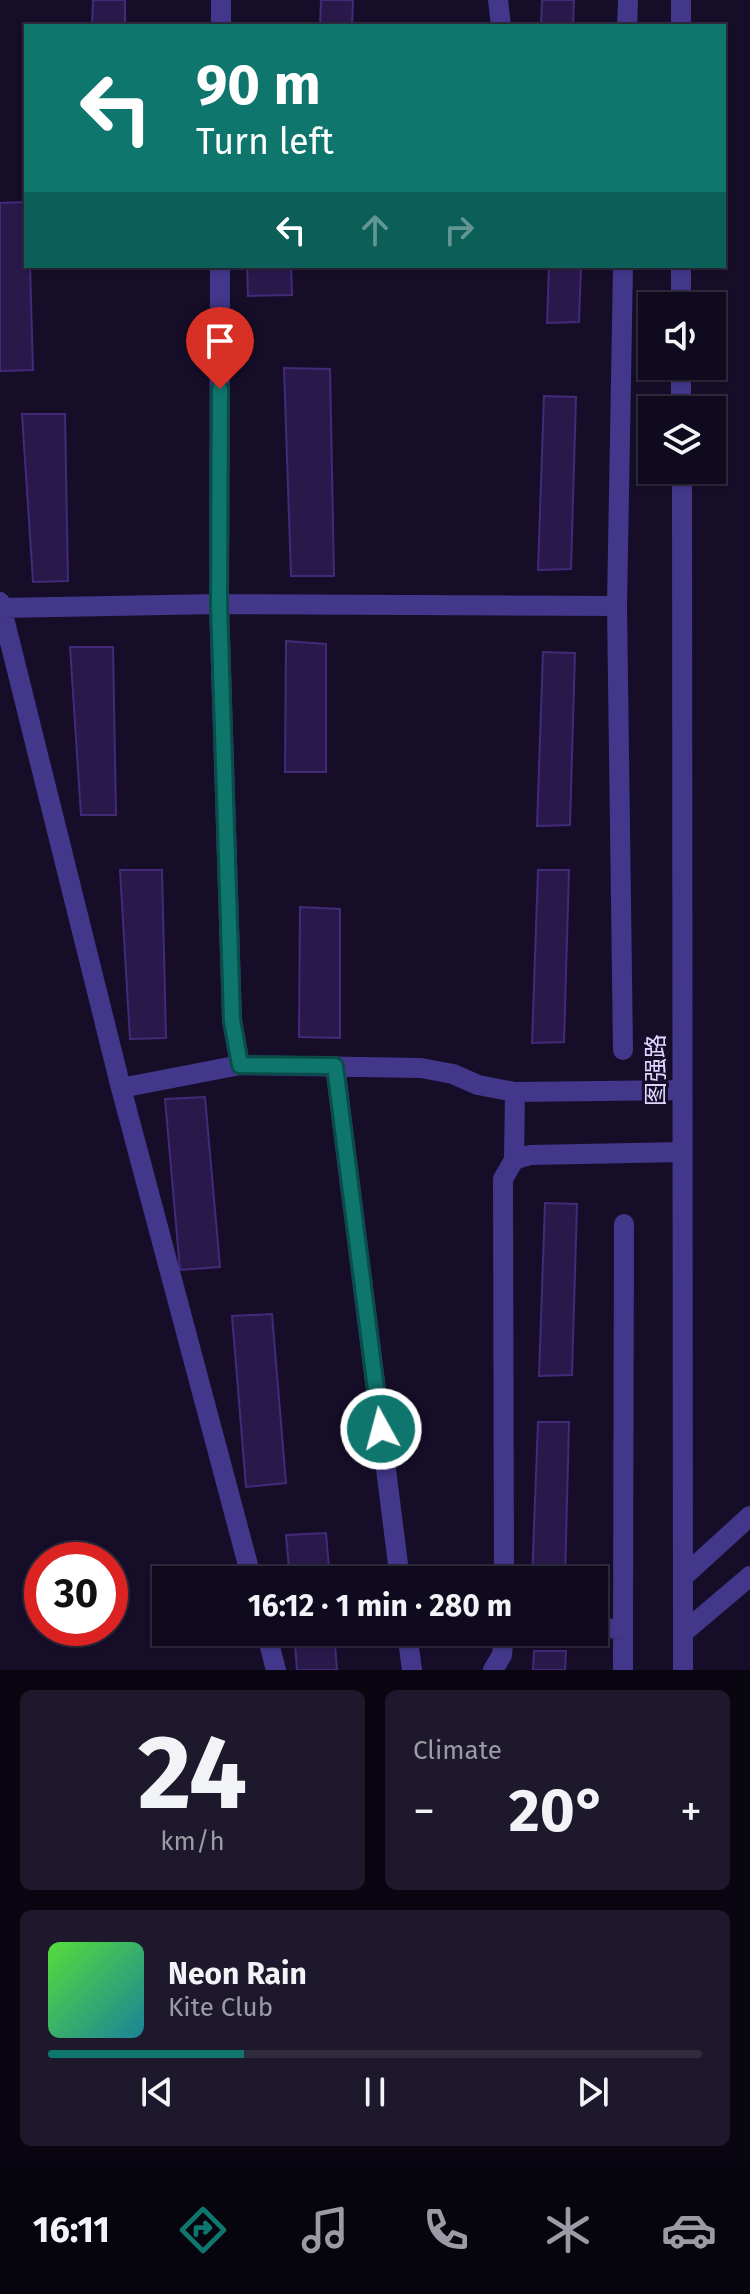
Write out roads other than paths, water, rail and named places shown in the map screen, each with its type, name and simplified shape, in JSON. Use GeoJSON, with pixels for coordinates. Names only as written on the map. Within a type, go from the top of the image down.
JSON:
{"type":"FeatureCollection","features":[{"type":"Feature","properties":{"kind":"street"},"geometry":{"type":"LineString","coordinates":[[221,0],[221,24]]}},
{"type":"Feature","properties":{"kind":"street"},"geometry":{"type":"LineString","coordinates":[[498,0],[501,24]]}},
{"type":"Feature","properties":{"kind":"street"},"geometry":{"type":"LineString","coordinates":[[627,24],[628,0]]}},
{"type":"Feature","properties":{"kind":"street"},"geometry":{"type":"LineString","coordinates":[[681,0],[681,24]]}},
{"type":"Feature","properties":{"kind":"street"},"geometry":{"type":"LineString","coordinates":[[220,268],[219,604],[232,1020],[240,1065]]}},
{"type":"Feature","properties":{"kind":"street"},"geometry":{"type":"LineString","coordinates":[[623,268],[617,606],[623,1050]]}},
{"type":"Feature","properties":{"kind":"street"},"geometry":{"type":"LineString","coordinates":[[681,268],[681,292]]}},
{"type":"Feature","properties":{"kind":"street","name":"图强路"},"geometry":{"type":"LineString","coordinates":[[682,484],[683,1670]]}},
{"type":"Feature","properties":{"kind":"street"},"geometry":{"type":"LineString","coordinates":[[248,1566],[121,1088],[1,605],[617,606]]}},
{"type":"Feature","properties":{"kind":"street"},"geometry":{"type":"LineString","coordinates":[[121,1088],[240,1065],[421,1068],[515,1092],[682,1090]]}},
{"type":"Feature","properties":{"kind":"street"},"geometry":{"type":"LineString","coordinates":[[335,1066],[398,1566]]}},
{"type":"Feature","properties":{"kind":"street"},"geometry":{"type":"LineString","coordinates":[[504,1566],[502,1213],[503,1179],[514,1160],[515,1092]]}},
{"type":"Feature","properties":{"kind":"street"},"geometry":{"type":"LineString","coordinates":[[514,1160],[530,1155],[682,1152]]}},
{"type":"Feature","properties":{"kind":"street"},"geometry":{"type":"LineString","coordinates":[[623,1670],[624,1224]]}},
{"type":"Feature","properties":{"kind":"street"},"geometry":{"type":"LineString","coordinates":[[683,1577],[750,1516]]}},
{"type":"Feature","properties":{"kind":"street"},"geometry":{"type":"LineString","coordinates":[[683,1633],[750,1576]]}},
{"type":"Feature","properties":{"kind":"street"},"geometry":{"type":"LineString","coordinates":[[608,1628],[623,1629]]}},
{"type":"Feature","properties":{"kind":"street"},"geometry":{"type":"LineString","coordinates":[[270,1646],[276,1670]]}},
{"type":"Feature","properties":{"kind":"street"},"geometry":{"type":"LineString","coordinates":[[409,1646],[412,1670]]}},
{"type":"Feature","properties":{"kind":"street"},"geometry":{"type":"LineString","coordinates":[[493,1670],[502,1655],[503,1646]]}}]}
